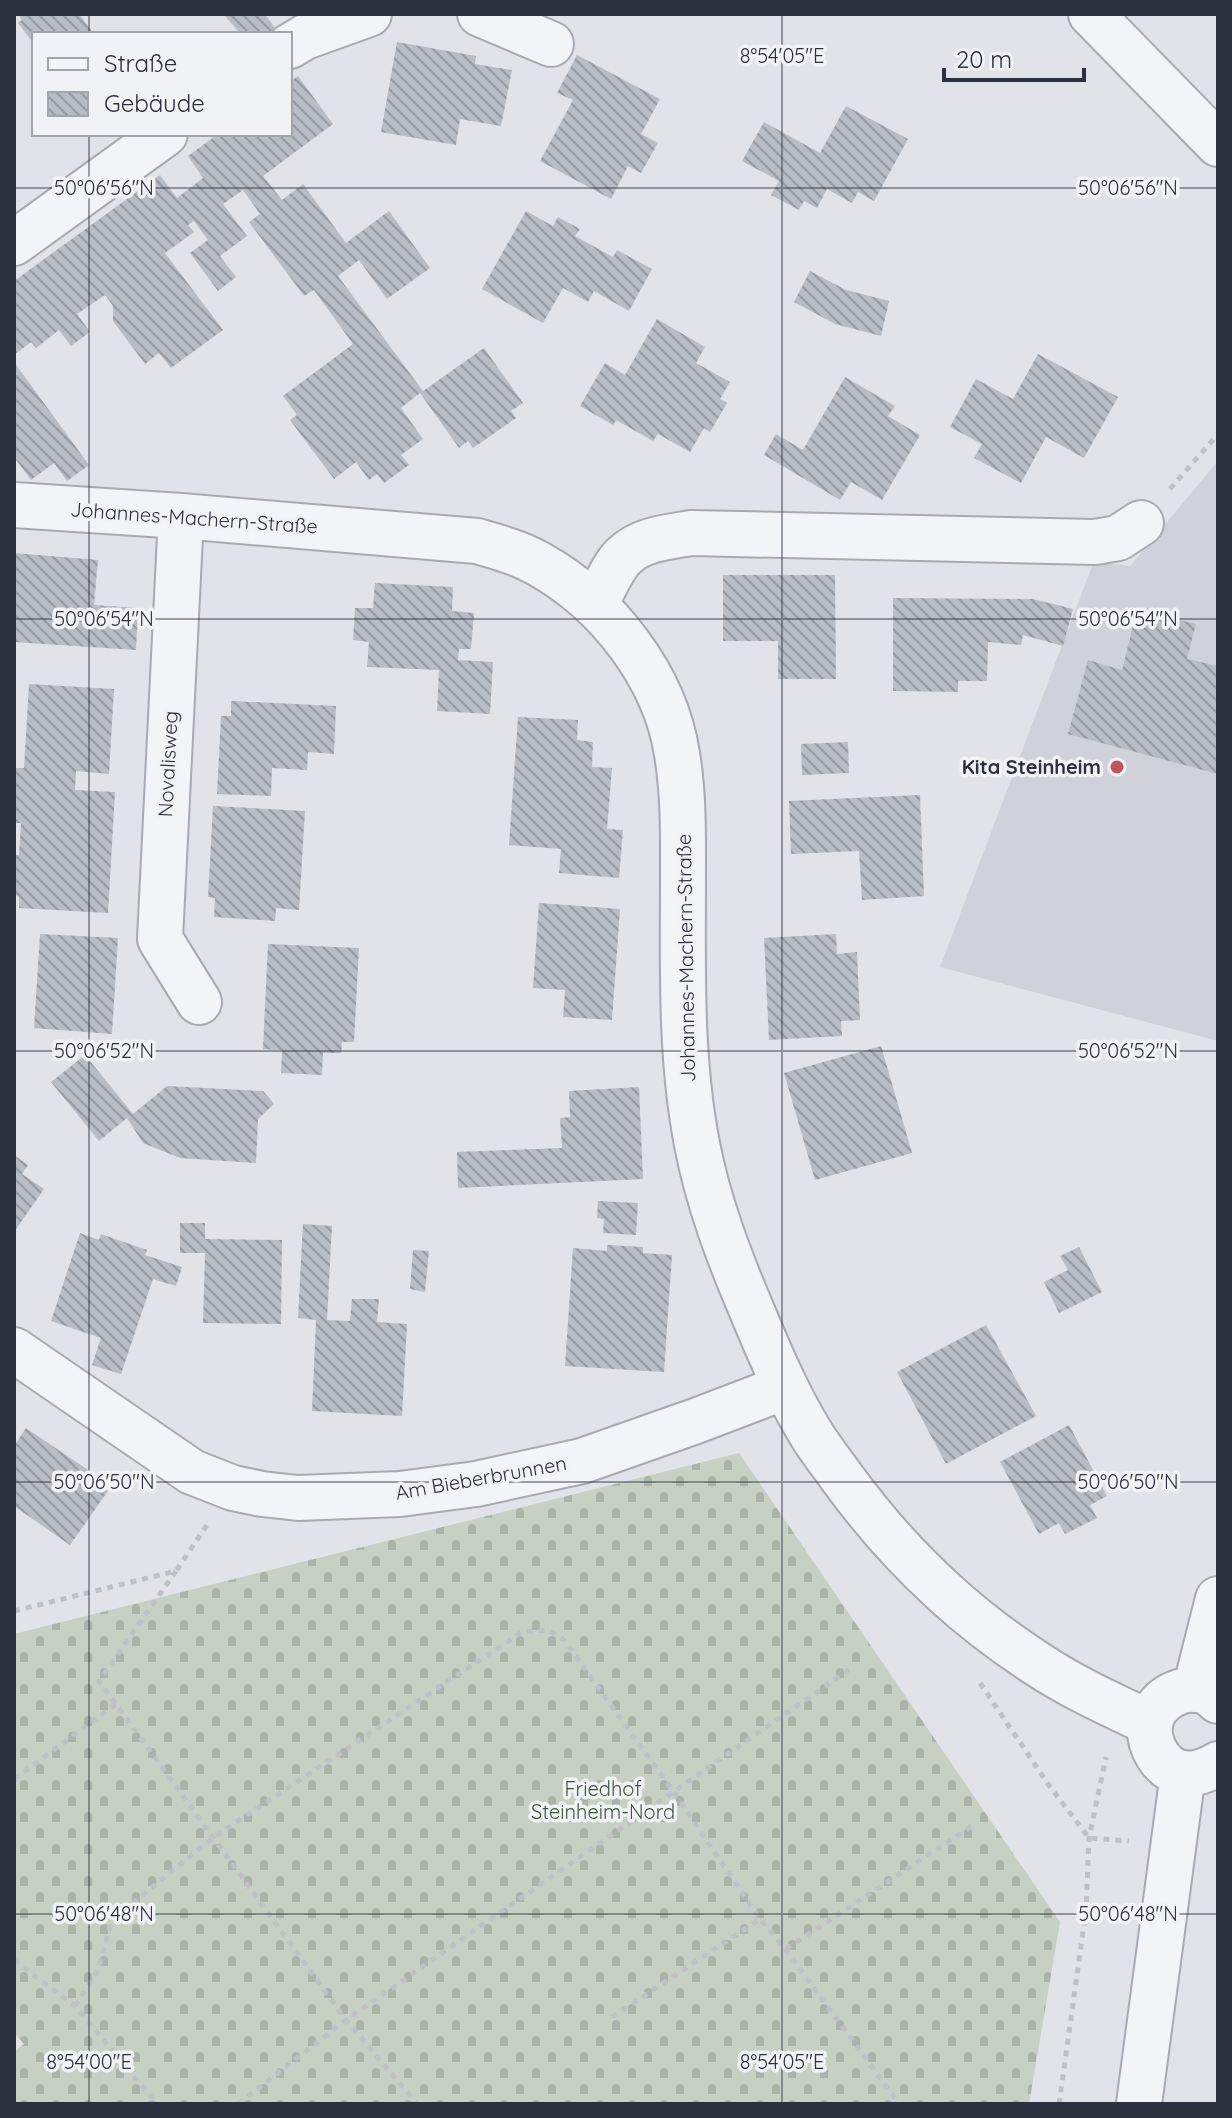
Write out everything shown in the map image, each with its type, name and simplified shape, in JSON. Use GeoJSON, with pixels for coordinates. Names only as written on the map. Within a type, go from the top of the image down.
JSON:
{"type":"FeatureCollection","features":[{"type":"Feature","properties":{"kind":"street"},"geometry":{"type":"LineString","coordinates":[[292,45],[325,28],[369,14]]}},
{"type":"Feature","properties":{"kind":"street"},"geometry":{"type":"LineString","coordinates":[[480,14],[551,44]]}},
{"type":"Feature","properties":{"kind":"street"},"geometry":{"type":"LineString","coordinates":[[1091,14],[1218,144]]}},
{"type":"Feature","properties":{"kind":"street"},"geometry":{"type":"LineString","coordinates":[[14,243],[162,136]]}},
{"type":"Feature","properties":{"kind":"street","name":"Johannes-Machern-Straße"},"geometry":{"type":"LineString","coordinates":[[14,505],[477,541],[537,562],[566,580],[595,605],[632,649],[657,691],[670,722],[683,802],[685,1057],[697,1146],[728,1254],[785,1387],[814,1439],[854,1494],[892,1542],[927,1578],[984,1626],[1039,1665],[1096,1698],[1150,1723]]}},
{"type":"Feature","properties":{"kind":"street","name":"Novalisweg"},"geometry":{"type":"LineString","coordinates":[[181,516],[160,939],[199,1002]]}},
{"type":"Feature","properties":{"kind":"street"},"geometry":{"type":"LineString","coordinates":[[595,605],[622,557],[640,545],[691,533],[1095,542],[1118,538],[1141,523]]}},
{"type":"Feature","properties":{"kind":"street","name":"Am Bieberbrunnen"},"geometry":{"type":"LineString","coordinates":[[14,1350],[192,1472],[233,1488],[298,1498],[400,1494],[476,1484],[582,1461],[785,1387]]}},
{"type":"Feature","properties":{"kind":"street"},"geometry":{"type":"LineString","coordinates":[[1139,2104],[1200,1769],[1170,1768],[1161,1761],[1151,1743],[1150,1723],[1158,1706],[1173,1694],[1185,1690],[1206,1696],[1218,1599]]}},
{"type":"Feature","properties":{"kind":"path"},"geometry":{"type":"LineString","coordinates":[[1141,523],[1218,434]]}},
{"type":"Feature","properties":{"kind":"path"},"geometry":{"type":"LineString","coordinates":[[233,1488],[99,1681],[346,2020],[417,2104]]}},
{"type":"Feature","properties":{"kind":"path"},"geometry":{"type":"LineString","coordinates":[[14,1611],[176,1571]]}},
{"type":"Feature","properties":{"kind":"path"},"geometry":{"type":"LineString","coordinates":[[75,2006],[98,1970],[110,1927],[124,1910],[214,1837],[522,1632],[548,1630],[564,1640],[760,1919],[899,2104]]}},
{"type":"Feature","properties":{"kind":"path"},"geometry":{"type":"LineString","coordinates":[[238,2104],[346,2020],[854,1666]]}},
{"type":"Feature","properties":{"kind":"path"},"geometry":{"type":"LineString","coordinates":[[14,1779],[116,1704]]}},
{"type":"Feature","properties":{"kind":"path"},"geometry":{"type":"LineString","coordinates":[[1059,2104],[1086,1910],[1089,1838],[1106,1755],[1150,1723]]}},
{"type":"Feature","properties":{"kind":"path"},"geometry":{"type":"LineString","coordinates":[[786,1950],[972,1826]]}},
{"type":"Feature","properties":{"kind":"path"},"geometry":{"type":"LineString","coordinates":[[612,2017],[760,1919]]}},
{"type":"Feature","properties":{"kind":"path"},"geometry":{"type":"LineString","coordinates":[[14,1960],[75,2006],[157,2104]]}},
{"type":"Feature","properties":{"kind":"shaded area","name":"Kita Steinheim"},"geometry":{"type":"Polygon","coordinates":[[[1218,461],[1218,1041],[940,967],[1094,561],[1130,566],[1218,461]]]}},
{"type":"Feature","properties":{"kind":"green space","name":"Friedhof Steinheim-Nord"},"geometry":{"type":"Polygon","coordinates":[[[739,1453],[1060,1922],[1029,2104],[14,2104],[14,2052],[24,2044],[14,2033],[14,1634],[739,1453]]]}},
{"type":"Feature","properties":{"kind":"building"},"geometry":{"type":"Polygon","coordinates":[[[18,14],[79,14],[92,32],[32,32],[32,41],[18,23],[22,20],[18,14]]]}},
{"type":"Feature","properties":{"kind":"building"},"geometry":{"type":"Polygon","coordinates":[[[223,14],[265,14],[278,32],[239,32],[223,14]]]}},
{"type":"Feature","properties":{"kind":"building"},"geometry":{"type":"Polygon","coordinates":[[[397,42],[476,56],[475,64],[512,70],[501,126],[460,119],[456,145],[381,132],[397,42]]]}},
{"type":"Feature","properties":{"kind":"building"},"geometry":{"type":"Polygon","coordinates":[[[577,55],[660,99],[641,134],[658,143],[641,173],[628,166],[611,199],[540,161],[573,100],[557,93],[577,55]]]}},
{"type":"Feature","properties":{"kind":"building"},"geometry":{"type":"Polygon","coordinates":[[[298,76],[333,124],[263,176],[282,200],[303,184],[346,243],[389,211],[430,268],[387,299],[359,260],[338,276],[423,391],[484,348],[523,403],[511,411],[516,418],[473,448],[468,441],[459,448],[420,393],[401,408],[423,439],[401,455],[409,465],[384,483],[377,474],[369,480],[356,462],[334,479],[290,420],[297,415],[283,396],[353,344],[314,290],[304,296],[249,222],[260,214],[243,190],[223,204],[247,236],[220,256],[236,277],[218,291],[190,253],[208,240],[194,221],[188,225],[194,232],[165,253],[223,330],[171,368],[159,353],[145,364],[113,321],[113,306],[105,295],[77,314],[90,332],[71,346],[59,330],[36,348],[31,342],[14,355],[14,281],[160,175],[177,198],[203,178],[188,156],[215,136],[292,136],[292,80],[298,76]]]}},
{"type":"Feature","properties":{"kind":"building"},"geometry":{"type":"Polygon","coordinates":[[[846,106],[908,139],[874,201],[858,192],[852,203],[827,189],[817,208],[804,201],[799,210],[771,195],[779,181],[742,161],[764,122],[820,153],[846,106]]]}},
{"type":"Feature","properties":{"kind":"building"},"geometry":{"type":"Polygon","coordinates":[[[526,211],[553,226],[558,217],[580,229],[575,236],[613,257],[617,250],[652,269],[629,311],[594,291],[588,302],[563,288],[543,323],[482,289],[526,211]]]}},
{"type":"Feature","properties":{"kind":"building"},"geometry":{"type":"Polygon","coordinates":[[[810,271],[846,290],[889,301],[881,336],[835,324],[794,302],[810,271]]]}},
{"type":"Feature","properties":{"kind":"building"},"geometry":{"type":"Polygon","coordinates":[[[657,319],[705,347],[696,363],[730,382],[720,399],[727,403],[710,432],[704,428],[690,452],[658,434],[653,441],[616,420],[613,425],[580,406],[605,363],[625,375],[657,319]]]}},
{"type":"Feature","properties":{"kind":"building"},"geometry":{"type":"Polygon","coordinates":[[[1038,354],[1118,397],[1084,458],[1046,437],[1021,483],[974,458],[982,444],[950,427],[976,379],[1013,399],[1038,354]]]}},
{"type":"Feature","properties":{"kind":"building"},"geometry":{"type":"Polygon","coordinates":[[[14,362],[89,465],[67,481],[54,463],[31,480],[14,457],[14,362]]]}},
{"type":"Feature","properties":{"kind":"building"},"geometry":{"type":"Polygon","coordinates":[[[845,377],[895,406],[888,416],[920,435],[882,500],[851,482],[840,500],[764,455],[776,434],[803,450],[845,377]]]}},
{"type":"Feature","properties":{"kind":"building"},"geometry":{"type":"Polygon","coordinates":[[[14,553],[98,560],[94,605],[138,608],[136,650],[14,642],[14,553]]]}},
{"type":"Feature","properties":{"kind":"building"},"geometry":{"type":"Polygon","coordinates":[[[723,575],[835,575],[836,679],[778,679],[778,641],[723,641],[723,575]]]}},
{"type":"Feature","properties":{"kind":"building"},"geometry":{"type":"Polygon","coordinates":[[[375,583],[453,587],[452,611],[474,613],[471,649],[459,649],[458,660],[493,662],[490,714],[437,711],[439,670],[367,667],[369,642],[353,640],[355,608],[373,608],[375,583]]]}},
{"type":"Feature","properties":{"kind":"building"},"geometry":{"type":"Polygon","coordinates":[[[893,598],[1033,599],[1073,609],[1063,646],[1023,635],[1021,645],[988,642],[987,681],[958,681],[958,692],[893,691],[893,598]]]}},
{"type":"Feature","properties":{"kind":"building"},"geometry":{"type":"Polygon","coordinates":[[[1137,610],[1196,624],[1187,659],[1218,666],[1218,774],[1068,734],[1088,660],[1122,670],[1137,610]]]}},
{"type":"Feature","properties":{"kind":"building"},"geometry":{"type":"Polygon","coordinates":[[[29,684],[114,689],[109,774],[76,771],[75,790],[115,792],[108,913],[19,908],[19,897],[14,893],[14,855],[19,855],[21,823],[14,823],[14,768],[24,768],[29,684]]]}},
{"type":"Feature","properties":{"kind":"building"},"geometry":{"type":"Polygon","coordinates":[[[231,701],[336,706],[334,754],[308,752],[307,770],[272,768],[271,796],[217,794],[221,716],[231,716],[231,701]]]}},
{"type":"Feature","properties":{"kind":"building"},"geometry":{"type":"Polygon","coordinates":[[[518,717],[578,720],[577,740],[593,742],[592,767],[612,768],[607,829],[623,830],[619,878],[559,873],[561,849],[509,845],[518,717]]]}},
{"type":"Feature","properties":{"kind":"building"},"geometry":{"type":"Polygon","coordinates":[[[848,742],[849,773],[802,775],[801,744],[848,742]]]}},
{"type":"Feature","properties":{"kind":"building"},"geometry":{"type":"Polygon","coordinates":[[[920,795],[924,896],[862,900],[859,851],[791,854],[789,801],[920,795]]]}},
{"type":"Feature","properties":{"kind":"building"},"geometry":{"type":"Polygon","coordinates":[[[213,806],[305,811],[299,910],[276,908],[275,921],[214,917],[215,898],[208,897],[213,806]]]}},
{"type":"Feature","properties":{"kind":"building"},"geometry":{"type":"Polygon","coordinates":[[[539,903],[620,909],[612,1020],[563,1017],[565,990],[533,988],[539,903]]]}},
{"type":"Feature","properties":{"kind":"building"},"geometry":{"type":"Polygon","coordinates":[[[40,934],[118,938],[112,1034],[34,1028],[40,934]]]}},
{"type":"Feature","properties":{"kind":"building"},"geometry":{"type":"Polygon","coordinates":[[[836,934],[837,954],[857,952],[860,1020],[841,1021],[842,1036],[769,1040],[764,938],[836,934]]]}},
{"type":"Feature","properties":{"kind":"building"},"geometry":{"type":"Polygon","coordinates":[[[268,944],[359,948],[354,1042],[342,1042],[341,1053],[323,1053],[322,1075],[281,1073],[282,1050],[263,1049],[268,944]]]}},
{"type":"Feature","properties":{"kind":"building"},"geometry":{"type":"Polygon","coordinates":[[[881,1046],[912,1153],[815,1180],[784,1073],[881,1046]]]}},
{"type":"Feature","properties":{"kind":"building"},"geometry":{"type":"Polygon","coordinates":[[[85,1055],[133,1114],[167,1086],[263,1091],[274,1104],[258,1119],[256,1163],[180,1158],[143,1143],[127,1118],[99,1141],[51,1082],[85,1055]]]}},
{"type":"Feature","properties":{"kind":"building"},"geometry":{"type":"Polygon","coordinates":[[[639,1087],[643,1179],[458,1188],[457,1152],[562,1148],[560,1118],[570,1117],[569,1091],[639,1087]]]}},
{"type":"Feature","properties":{"kind":"building"},"geometry":{"type":"Polygon","coordinates":[[[14,1155],[28,1165],[22,1174],[44,1189],[14,1232],[14,1155]]]}},
{"type":"Feature","properties":{"kind":"building"},"geometry":{"type":"Polygon","coordinates":[[[598,1201],[638,1203],[636,1235],[603,1233],[604,1219],[597,1218],[598,1201]]]}},
{"type":"Feature","properties":{"kind":"building"},"geometry":{"type":"Polygon","coordinates":[[[180,1223],[205,1223],[205,1239],[282,1240],[281,1324],[203,1323],[205,1253],[180,1253],[180,1223]]]}},
{"type":"Feature","properties":{"kind":"building"},"geometry":{"type":"Polygon","coordinates":[[[303,1224],[332,1226],[327,1320],[350,1321],[352,1299],[379,1299],[377,1322],[407,1324],[402,1416],[312,1411],[316,1320],[298,1318],[303,1224]]]}},
{"type":"Feature","properties":{"kind":"building"},"geometry":{"type":"Polygon","coordinates":[[[80,1233],[99,1240],[101,1234],[147,1250],[145,1255],[182,1267],[176,1286],[153,1279],[121,1374],[92,1365],[101,1338],[51,1321],[80,1233]]]}},
{"type":"Feature","properties":{"kind":"building"},"geometry":{"type":"Polygon","coordinates":[[[607,1245],[643,1247],[643,1253],[672,1255],[664,1372],[565,1366],[573,1248],[607,1251],[607,1245]]]}},
{"type":"Feature","properties":{"kind":"building"},"geometry":{"type":"Polygon","coordinates":[[[1079,1247],[1102,1292],[1059,1313],[1044,1282],[1068,1270],[1060,1256],[1079,1247]]]}},
{"type":"Feature","properties":{"kind":"building"},"geometry":{"type":"Polygon","coordinates":[[[413,1250],[429,1251],[425,1292],[410,1289],[413,1250]]]}},
{"type":"Feature","properties":{"kind":"building"},"geometry":{"type":"Polygon","coordinates":[[[986,1325],[1036,1416],[946,1464],[897,1372],[986,1325]]]}},
{"type":"Feature","properties":{"kind":"building"},"geometry":{"type":"Polygon","coordinates":[[[1069,1425],[1107,1496],[1090,1505],[1097,1518],[1065,1534],[1059,1523],[1039,1534],[1000,1462],[1069,1425]]]}},
{"type":"Feature","properties":{"kind":"building"},"geometry":{"type":"Polygon","coordinates":[[[26,1428],[88,1470],[84,1476],[108,1491],[70,1545],[14,1506],[14,1446],[26,1428]]]}},
{"type":"Feature","properties":{"kind":"place","name":"Kita Steinheim"},"geometry":{"type":"Point","coordinates":[1117,767]}}]}
